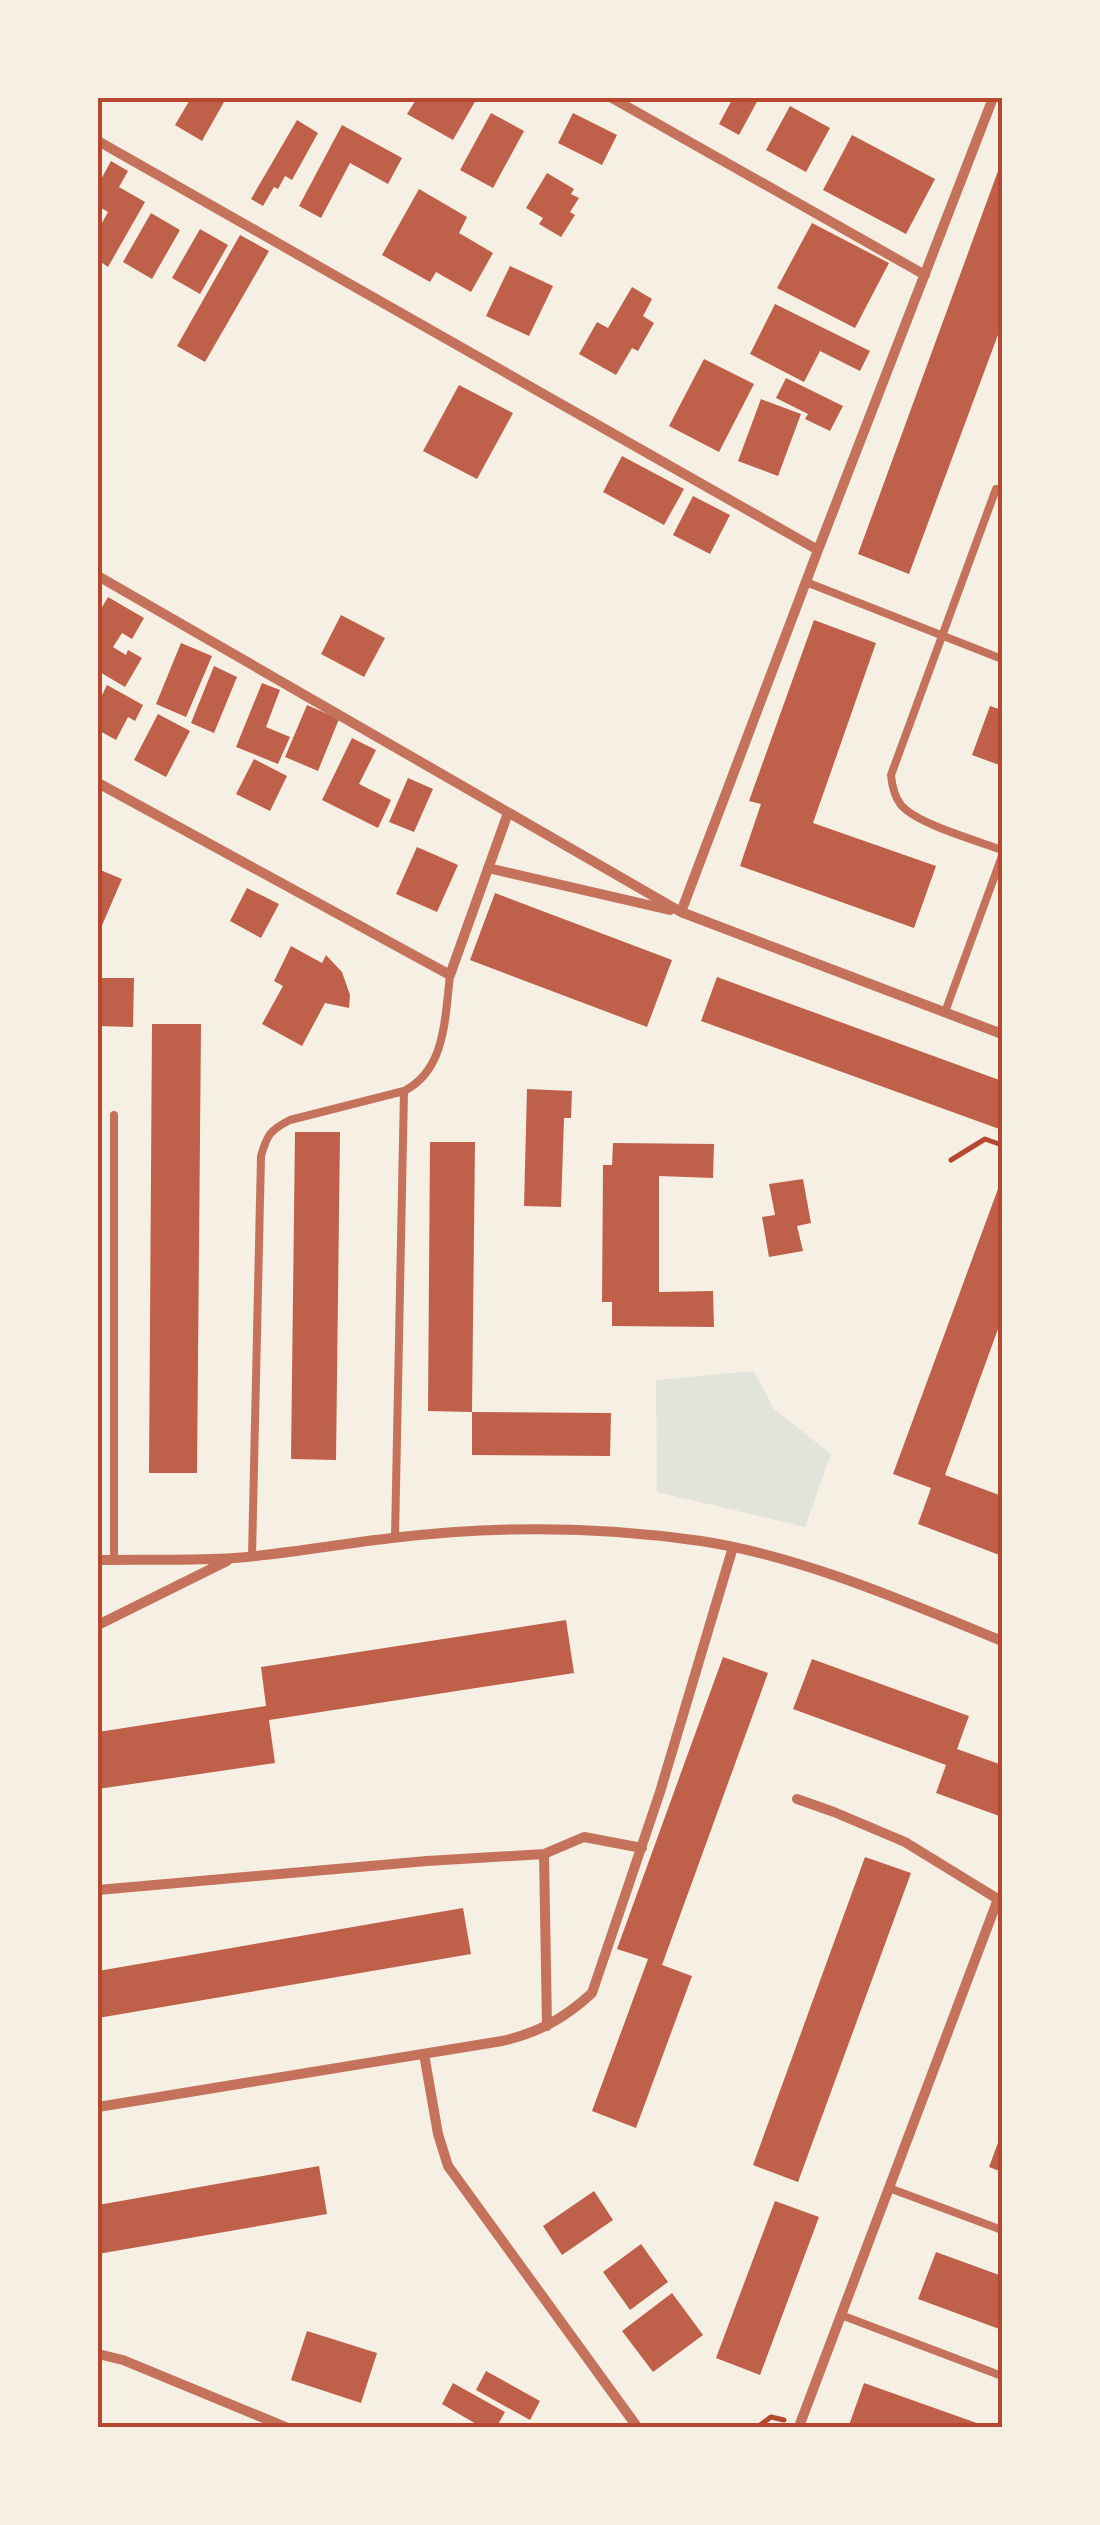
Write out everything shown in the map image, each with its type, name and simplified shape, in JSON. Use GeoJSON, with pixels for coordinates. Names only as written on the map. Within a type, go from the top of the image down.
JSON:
{"type":"FeatureCollection","features":[{"type":"Feature","properties":{"kind":"street"},"geometry":{"type":"LineString","coordinates":[[612,98],[925,276]]}},
{"type":"Feature","properties":{"kind":"street"},"geometry":{"type":"LineString","coordinates":[[681,912],[994,98]]}},
{"type":"Feature","properties":{"kind":"street"},"geometry":{"type":"LineString","coordinates":[[98,141],[818,550]]}},
{"type":"Feature","properties":{"kind":"street"},"geometry":{"type":"LineString","coordinates":[[98,576],[681,912]]}},
{"type":"Feature","properties":{"kind":"street"},"geometry":{"type":"LineString","coordinates":[[98,782],[450,975],[508,814]]}},
{"type":"Feature","properties":{"kind":"street"},"geometry":{"type":"LineString","coordinates":[[488,868],[681,912],[1002,1034]]}},
{"type":"Feature","properties":{"kind":"street"},"geometry":{"type":"LineString","coordinates":[[98,1560],[233,1558],[394,1537],[462,1533],[601,1531],[667,1536],[733,1547],[803,1566],[1002,1641]]}},
{"type":"Feature","properties":{"kind":"street"},"geometry":{"type":"LineString","coordinates":[[98,2108],[527,2036],[573,2010],[592,1993],[642,1848],[733,1547]]}},
{"type":"Feature","properties":{"kind":"street"},"geometry":{"type":"LineString","coordinates":[[98,1626],[233,1558]]}},
{"type":"Feature","properties":{"kind":"street"},"geometry":{"type":"LineString","coordinates":[[797,1799],[905,1842],[1000,1900],[801,2426]]}},
{"type":"Feature","properties":{"kind":"street"},"geometry":{"type":"LineString","coordinates":[[98,1890],[544,1854],[584,1837],[642,1848]]}},
{"type":"Feature","properties":{"kind":"street"},"geometry":{"type":"LineString","coordinates":[[544,1854],[547,2026]]}},
{"type":"Feature","properties":{"kind":"street"},"geometry":{"type":"LineString","coordinates":[[424,2054],[438,2134],[448,2166],[638,2428]]}},
{"type":"Feature","properties":{"kind":"street"},"geometry":{"type":"LineString","coordinates":[[98,2354],[122,2360],[288,2428]]}},
{"type":"Feature","properties":{"kind":"lane"},"geometry":{"type":"LineString","coordinates":[[944,1012],[1002,853],[920,819],[902,806],[892,790],[891,775],[996,489]]}},
{"type":"Feature","properties":{"kind":"lane"},"geometry":{"type":"LineString","coordinates":[[806,582],[1002,659]]}},
{"type":"Feature","properties":{"kind":"lane"},"geometry":{"type":"LineString","coordinates":[[252,1556],[262,1156],[266,1136],[290,1120],[415,1086],[434,1063],[443,1031],[450,975]]}},
{"type":"Feature","properties":{"kind":"lane"},"geometry":{"type":"LineString","coordinates":[[394,1537],[404,1091]]}},
{"type":"Feature","properties":{"kind":"lane"},"geometry":{"type":"LineString","coordinates":[[114,1115],[114,1560]]}},
{"type":"Feature","properties":{"kind":"lane"},"geometry":{"type":"LineString","coordinates":[[889,2188],[1002,2230]]}},
{"type":"Feature","properties":{"kind":"lane"},"geometry":{"type":"LineString","coordinates":[[841,2314],[1002,2376]]}},
{"type":"Feature","properties":{"kind":"path"},"geometry":{"type":"LineString","coordinates":[[951,1160],[985,1140],[1002,1145]]}},
{"type":"Feature","properties":{"kind":"path"},"geometry":{"type":"LineString","coordinates":[[756,2428],[770,2416],[801,2426]]}},
{"type":"Feature","properties":{"kind":"shaded area"},"geometry":{"type":"Polygon","coordinates":[[[754,1371],[774,1409],[831,1454],[805,1527],[657,1492],[656,1380],[754,1371]]]}},
{"type":"Feature","properties":{"kind":"building"},"geometry":{"type":"Polygon","coordinates":[[[191,98],[216,98],[224,102],[202,141],[175,125],[191,98]]]}},
{"type":"Feature","properties":{"kind":"building"},"geometry":{"type":"Polygon","coordinates":[[[417,98],[477,98],[453,140],[407,114],[417,98]]]}},
{"type":"Feature","properties":{"kind":"building"},"geometry":{"type":"Polygon","coordinates":[[[733,98],[759,98],[739,135],[719,124],[733,98]]]}},
{"type":"Feature","properties":{"kind":"building"},"geometry":{"type":"Polygon","coordinates":[[[790,106],[830,128],[806,172],[766,150],[790,106]]]}},
{"type":"Feature","properties":{"kind":"building"},"geometry":{"type":"Polygon","coordinates":[[[491,113],[524,131],[493,188],[460,170],[491,113]]]}},
{"type":"Feature","properties":{"kind":"building"},"geometry":{"type":"Polygon","coordinates":[[[573,113],[617,135],[602,165],[558,143],[573,113]]]}},
{"type":"Feature","properties":{"kind":"building"},"geometry":{"type":"Polygon","coordinates":[[[297,120],[318,133],[292,180],[285,176],[263,206],[251,199],[297,120]]]}},
{"type":"Feature","properties":{"kind":"building"},"geometry":{"type":"Polygon","coordinates":[[[342,125],[402,158],[388,184],[350,163],[321,218],[299,206],[342,125]]]}},
{"type":"Feature","properties":{"kind":"building"},"geometry":{"type":"Polygon","coordinates":[[[852,135],[935,179],[906,234],[823,190],[852,135]]]}},
{"type":"Feature","properties":{"kind":"building"},"geometry":{"type":"Polygon","coordinates":[[[1002,160],[1002,324],[909,574],[858,554],[1002,160]]]}},
{"type":"Feature","properties":{"kind":"building"},"geometry":{"type":"Polygon","coordinates":[[[111,161],[128,171],[119,187],[145,202],[108,267],[98,260],[98,230],[108,212],[98,206],[98,185],[111,161]]]}},
{"type":"Feature","properties":{"kind":"building"},"geometry":{"type":"Polygon","coordinates":[[[547,173],[574,189],[571,194],[579,198],[570,212],[575,215],[561,237],[539,224],[543,218],[526,208],[547,173]]]}},
{"type":"Feature","properties":{"kind":"building"},"geometry":{"type":"Polygon","coordinates":[[[419,189],[467,217],[459,233],[493,253],[471,292],[436,272],[430,282],[382,255],[419,189]]]}},
{"type":"Feature","properties":{"kind":"building"},"geometry":{"type":"Polygon","coordinates":[[[151,213],[180,230],[152,279],[123,262],[151,213]]]}},
{"type":"Feature","properties":{"kind":"building"},"geometry":{"type":"Polygon","coordinates":[[[812,223],[889,263],[855,328],[777,288],[812,223]]]}},
{"type":"Feature","properties":{"kind":"building"},"geometry":{"type":"Polygon","coordinates":[[[200,229],[228,245],[200,294],[172,278],[200,229]]]}},
{"type":"Feature","properties":{"kind":"building"},"geometry":{"type":"Polygon","coordinates":[[[240,235],[269,251],[205,362],[177,346],[240,235]]]}},
{"type":"Feature","properties":{"kind":"building"},"geometry":{"type":"Polygon","coordinates":[[[510,266],[553,286],[529,336],[486,316],[510,266]]]}},
{"type":"Feature","properties":{"kind":"building"},"geometry":{"type":"Polygon","coordinates":[[[632,287],[652,299],[643,316],[654,323],[638,351],[632,348],[616,375],[579,354],[597,322],[608,328],[632,287]]]}},
{"type":"Feature","properties":{"kind":"building"},"geometry":{"type":"Polygon","coordinates":[[[775,304],[870,351],[860,371],[820,351],[804,382],[750,354],[775,304]]]}},
{"type":"Feature","properties":{"kind":"building"},"geometry":{"type":"Polygon","coordinates":[[[704,359],[754,384],[719,452],[669,426],[704,359]]]}},
{"type":"Feature","properties":{"kind":"building"},"geometry":{"type":"Polygon","coordinates":[[[786,378],[843,406],[830,431],[805,419],[808,414],[776,398],[786,378]]]}},
{"type":"Feature","properties":{"kind":"building"},"geometry":{"type":"Polygon","coordinates":[[[459,385],[513,413],[477,479],[423,451],[459,385]]]}},
{"type":"Feature","properties":{"kind":"building"},"geometry":{"type":"Polygon","coordinates":[[[761,399],[801,414],[778,476],[738,461],[761,399]]]}},
{"type":"Feature","properties":{"kind":"building"},"geometry":{"type":"Polygon","coordinates":[[[622,456],[684,489],[664,525],[603,492],[622,456]]]}},
{"type":"Feature","properties":{"kind":"building"},"geometry":{"type":"Polygon","coordinates":[[[693,496],[730,515],[710,554],[673,535],[693,496]]]}},
{"type":"Feature","properties":{"kind":"building"},"geometry":{"type":"Polygon","coordinates":[[[108,597],[144,618],[132,639],[122,633],[113,647],[142,658],[125,687],[98,671],[98,614],[108,597]]]}},
{"type":"Feature","properties":{"kind":"building"},"geometry":{"type":"Polygon","coordinates":[[[341,615],[385,638],[364,677],[321,654],[341,615]]]}},
{"type":"Feature","properties":{"kind":"building"},"geometry":{"type":"Polygon","coordinates":[[[814,620],[876,643],[813,823],[936,866],[914,928],[740,866],[761,804],[749,801],[814,620]]]}},
{"type":"Feature","properties":{"kind":"building"},"geometry":{"type":"Polygon","coordinates":[[[181,643],[212,656],[186,717],[156,704],[181,643]]]}},
{"type":"Feature","properties":{"kind":"building"},"geometry":{"type":"Polygon","coordinates":[[[214,666],[237,677],[214,733],[191,723],[214,666]]]}},
{"type":"Feature","properties":{"kind":"building"},"geometry":{"type":"Polygon","coordinates":[[[262,683],[280,690],[266,727],[290,737],[278,764],[236,747],[262,683]]]}},
{"type":"Feature","properties":{"kind":"building"},"geometry":{"type":"Polygon","coordinates":[[[107,685],[143,705],[135,721],[128,717],[116,740],[98,730],[98,703],[107,685]]]}},
{"type":"Feature","properties":{"kind":"building"},"geometry":{"type":"Polygon","coordinates":[[[307,705],[339,719],[318,771],[285,757],[307,705]]]}},
{"type":"Feature","properties":{"kind":"building"},"geometry":{"type":"Polygon","coordinates":[[[990,706],[1002,710],[1002,766],[972,755],[990,706]]]}},
{"type":"Feature","properties":{"kind":"building"},"geometry":{"type":"Polygon","coordinates":[[[158,714],[190,731],[166,777],[134,760],[158,714]]]}},
{"type":"Feature","properties":{"kind":"building"},"geometry":{"type":"Polygon","coordinates":[[[352,738],[376,750],[359,784],[391,800],[378,828],[322,800],[352,738]]]}},
{"type":"Feature","properties":{"kind":"building"},"geometry":{"type":"Polygon","coordinates":[[[254,759],[287,776],[270,811],[236,794],[254,759]]]}},
{"type":"Feature","properties":{"kind":"building"},"geometry":{"type":"Polygon","coordinates":[[[408,778],[433,789],[414,832],[389,822],[408,778]]]}},
{"type":"Feature","properties":{"kind":"building"},"geometry":{"type":"Polygon","coordinates":[[[417,847],[458,865],[437,912],[396,894],[417,847]]]}},
{"type":"Feature","properties":{"kind":"building"},"geometry":{"type":"Polygon","coordinates":[[[98,869],[122,879],[100,930],[98,929],[98,869]]]}},
{"type":"Feature","properties":{"kind":"building"},"geometry":{"type":"Polygon","coordinates":[[[247,888],[279,904],[261,938],[230,921],[247,888]]]}},
{"type":"Feature","properties":{"kind":"building"},"geometry":{"type":"Polygon","coordinates":[[[495,893],[672,960],[647,1027],[470,960],[495,893]]]}},
{"type":"Feature","properties":{"kind":"building"},"geometry":{"type":"Polygon","coordinates":[[[291,946],[322,963],[326,955],[342,972],[350,995],[349,1008],[325,1003],[302,1046],[262,1024],[283,986],[274,981],[291,946]]]}},
{"type":"Feature","properties":{"kind":"building"},"geometry":{"type":"Polygon","coordinates":[[[717,977],[1002,1081],[1002,1130],[701,1021],[717,977]]]}},
{"type":"Feature","properties":{"kind":"building"},"geometry":{"type":"Polygon","coordinates":[[[98,978],[134,978],[133,1027],[98,1026],[98,978]]]}},
{"type":"Feature","properties":{"kind":"building"},"geometry":{"type":"Polygon","coordinates":[[[152,1024],[201,1024],[197,1473],[149,1473],[152,1024]]]}},
{"type":"Feature","properties":{"kind":"building"},"geometry":{"type":"Polygon","coordinates":[[[527,1089],[572,1091],[571,1118],[564,1118],[561,1207],[524,1206],[527,1089]]]}},
{"type":"Feature","properties":{"kind":"building"},"geometry":{"type":"Polygon","coordinates":[[[295,1132],[340,1132],[336,1460],[291,1459],[295,1132]]]}},
{"type":"Feature","properties":{"kind":"building"},"geometry":{"type":"Polygon","coordinates":[[[430,1142],[475,1142],[472,1412],[428,1411],[430,1142]]]}},
{"type":"Feature","properties":{"kind":"building"},"geometry":{"type":"Polygon","coordinates":[[[613,1143],[714,1144],[713,1178],[659,1176],[659,1292],[713,1291],[714,1327],[612,1326],[612,1302],[602,1302],[603,1165],[612,1165],[613,1143]]]}},
{"type":"Feature","properties":{"kind":"building"},"geometry":{"type":"Polygon","coordinates":[[[1002,1178],[1002,1318],[945,1475],[1002,1496],[1002,1556],[918,1524],[931,1488],[893,1474],[1002,1178]]]}},
{"type":"Feature","properties":{"kind":"building"},"geometry":{"type":"Polygon","coordinates":[[[803,1179],[811,1223],[797,1226],[803,1251],[769,1257],[762,1217],[775,1215],[769,1184],[803,1179]]]}},
{"type":"Feature","properties":{"kind":"building"},"geometry":{"type":"Polygon","coordinates":[[[472,1412],[611,1413],[610,1456],[472,1455],[472,1412]]]}},
{"type":"Feature","properties":{"kind":"building"},"geometry":{"type":"Polygon","coordinates":[[[566,1620],[574,1673],[269,1720],[275,1763],[98,1789],[98,1732],[266,1706],[261,1667],[566,1620]]]}},
{"type":"Feature","properties":{"kind":"building"},"geometry":{"type":"Polygon","coordinates":[[[723,1657],[768,1673],[662,1965],[692,1976],[636,2128],[592,2111],[648,1959],[617,1949],[723,1657]]]}},
{"type":"Feature","properties":{"kind":"building"},"geometry":{"type":"Polygon","coordinates":[[[812,1659],[969,1716],[957,1749],[1002,1765],[1002,1817],[936,1793],[946,1765],[793,1709],[812,1659]]]}},
{"type":"Feature","properties":{"kind":"building"},"geometry":{"type":"Polygon","coordinates":[[[865,1857],[911,1873],[798,2182],[753,2165],[865,1857]]]}},
{"type":"Feature","properties":{"kind":"building"},"geometry":{"type":"Polygon","coordinates":[[[463,1908],[471,1954],[98,2018],[98,1971],[463,1908]]]}},
{"type":"Feature","properties":{"kind":"building"},"geometry":{"type":"Polygon","coordinates":[[[1002,2132],[1002,2172],[989,2167],[1002,2132]]]}},
{"type":"Feature","properties":{"kind":"building"},"geometry":{"type":"Polygon","coordinates":[[[319,2166],[327,2214],[98,2254],[98,2205],[319,2166]]]}},
{"type":"Feature","properties":{"kind":"building"},"geometry":{"type":"Polygon","coordinates":[[[594,2191],[613,2220],[562,2255],[543,2226],[594,2191]]]}},
{"type":"Feature","properties":{"kind":"building"},"geometry":{"type":"Polygon","coordinates":[[[775,2201],[819,2217],[760,2375],[716,2358],[775,2201]]]}},
{"type":"Feature","properties":{"kind":"building"},"geometry":{"type":"Polygon","coordinates":[[[641,2244],[668,2282],[630,2310],[603,2272],[641,2244]]]}},
{"type":"Feature","properties":{"kind":"building"},"geometry":{"type":"Polygon","coordinates":[[[936,2252],[1002,2276],[1002,2330],[918,2299],[936,2252]]]}},
{"type":"Feature","properties":{"kind":"building"},"geometry":{"type":"Polygon","coordinates":[[[672,2293],[703,2335],[653,2372],[622,2331],[672,2293]]]}},
{"type":"Feature","properties":{"kind":"building"},"geometry":{"type":"Polygon","coordinates":[[[307,2331],[377,2353],[361,2403],[291,2380],[307,2331]]]}},
{"type":"Feature","properties":{"kind":"building"},"geometry":{"type":"Polygon","coordinates":[[[486,2371],[540,2401],[530,2420],[476,2390],[486,2371]]]}},
{"type":"Feature","properties":{"kind":"building"},"geometry":{"type":"Polygon","coordinates":[[[453,2383],[505,2412],[496,2428],[483,2428],[442,2404],[453,2383]]]}},
{"type":"Feature","properties":{"kind":"building"},"geometry":{"type":"Polygon","coordinates":[[[864,2383],[988,2427],[988,2428],[848,2428],[864,2383]]]}}]}
